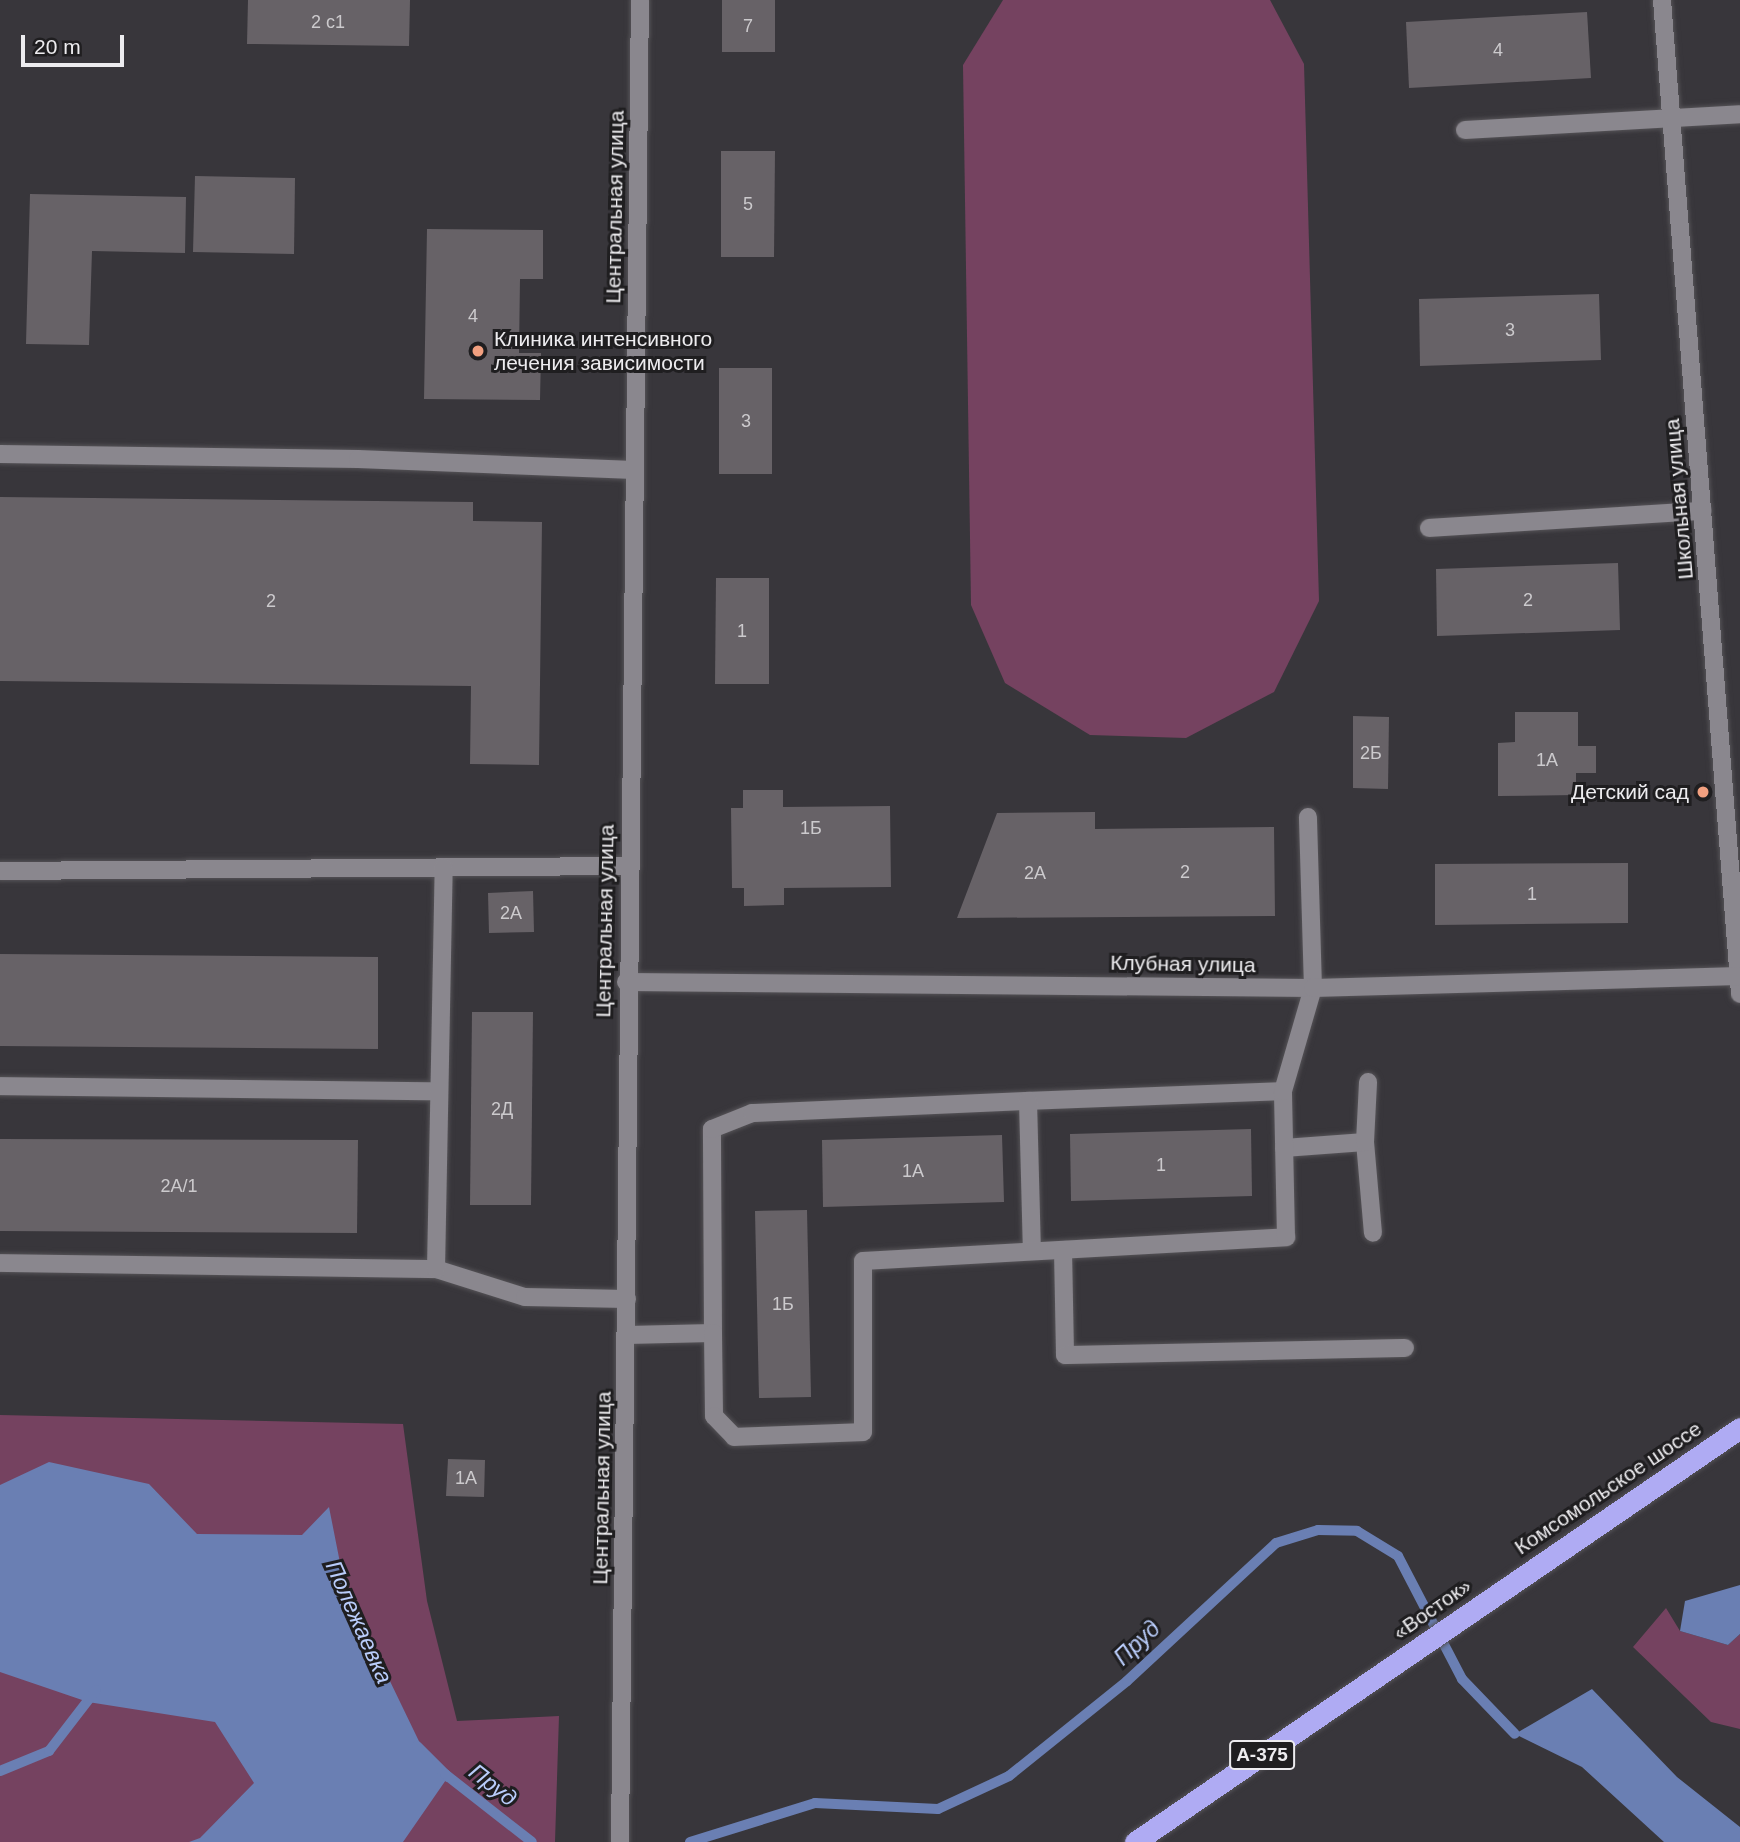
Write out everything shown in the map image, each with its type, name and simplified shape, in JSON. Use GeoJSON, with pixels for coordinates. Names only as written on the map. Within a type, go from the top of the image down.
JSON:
{"type":"FeatureCollection","features":[{"type":"Feature","properties":{"kind":"highway","name":"Комсомольское шоссе"},"geometry":{"type":"LineString","coordinates":[[1503,1590],[1740,1428]]}},
{"type":"Feature","properties":{"kind":"highway","name":"«Восток»"},"geometry":{"type":"LineString","coordinates":[[1135,1842],[1503,1590]]}},
{"type":"Feature","properties":{"kind":"street","name":"Центральная улица"},"geometry":{"type":"LineString","coordinates":[[620,1842],[627,1335],[626,982],[640,0]]}},
{"type":"Feature","properties":{"kind":"street","name":"Школьная улица"},"geometry":{"type":"LineString","coordinates":[[1662,0],[1740,994]]}},
{"type":"Feature","properties":{"kind":"street"},"geometry":{"type":"LineString","coordinates":[[1465,130],[1740,114]]}},
{"type":"Feature","properties":{"kind":"street"},"geometry":{"type":"LineString","coordinates":[[0,454],[358,459],[634,470]]}},
{"type":"Feature","properties":{"kind":"street"},"geometry":{"type":"LineString","coordinates":[[1429,528],[1702,510]]}},
{"type":"Feature","properties":{"kind":"street"},"geometry":{"type":"LineString","coordinates":[[1283,1091],[752,1113],[712,1129],[714,1416],[734,1437],[863,1432],[863,1261],[1286,1237],[1283,1091],[1313,988],[1308,817]]}},
{"type":"Feature","properties":{"kind":"street"},"geometry":{"type":"LineString","coordinates":[[0,872],[628,866]]}},
{"type":"Feature","properties":{"kind":"street"},"geometry":{"type":"LineString","coordinates":[[436,1269],[444,867]]}},
{"type":"Feature","properties":{"kind":"street","name":"Клубная улица"},"geometry":{"type":"LineString","coordinates":[[626,982],[1313,988],[1740,976]]}},
{"type":"Feature","properties":{"kind":"street"},"geometry":{"type":"LineString","coordinates":[[1368,1082],[1365,1142],[1373,1233]]}},
{"type":"Feature","properties":{"kind":"street"},"geometry":{"type":"LineString","coordinates":[[0,1086],[439,1091]]}},
{"type":"Feature","properties":{"kind":"street"},"geometry":{"type":"LineString","coordinates":[[1028,1101],[1031,1251]]}},
{"type":"Feature","properties":{"kind":"street"},"geometry":{"type":"LineString","coordinates":[[1284,1148],[1365,1142]]}},
{"type":"Feature","properties":{"kind":"street"},"geometry":{"type":"LineString","coordinates":[[1063,1250],[1065,1355],[1405,1348]]}},
{"type":"Feature","properties":{"kind":"street"},"geometry":{"type":"LineString","coordinates":[[0,1263],[436,1269],[525,1297],[627,1299]]}},
{"type":"Feature","properties":{"kind":"street"},"geometry":{"type":"LineString","coordinates":[[627,1335],[713,1333]]}},
{"type":"Feature","properties":{"kind":"shaded area"},"geometry":{"type":"Polygon","coordinates":[[[1003,0],[1270,0],[1304,64],[1319,601],[1274,692],[1186,738],[1090,735],[1005,683],[971,605],[963,65],[1003,0]]]}},
{"type":"Feature","properties":{"kind":"shaded area"},"geometry":{"type":"Polygon","coordinates":[[[0,1415],[403,1424],[427,1601],[457,1721],[559,1716],[555,1842],[0,1842],[0,1415]]]}},
{"type":"Feature","properties":{"kind":"shaded area"},"geometry":{"type":"Polygon","coordinates":[[[1666,1608],[1680,1631],[1728,1645],[1740,1634],[1740,1729],[1711,1722],[1633,1647],[1666,1608]]]}},
{"type":"Feature","properties":{"kind":"water"},"geometry":{"type":"Polygon","coordinates":[[[49,1462],[149,1484],[197,1534],[302,1535],[329,1507],[345,1588],[429,1762],[448,1777],[403,1842],[189,1842],[200,1838],[254,1783],[215,1722],[88,1702],[0,1672],[0,1485],[49,1462]]]}},
{"type":"Feature","properties":{"kind":"water"},"geometry":{"type":"Polygon","coordinates":[[[1740,1585],[1740,1634],[1728,1645],[1680,1631],[1685,1601],[1740,1585]]]}},
{"type":"Feature","properties":{"kind":"water"},"geometry":{"type":"Polygon","coordinates":[[[1592,1689],[1677,1777],[1740,1827],[1740,1842],[1664,1842],[1582,1767],[1515,1734],[1592,1689]]]}},
{"type":"Feature","properties":{"kind":"building"},"geometry":{"type":"Polygon","coordinates":[[[248,0],[410,0],[409,46],[247,44],[248,0]]]}},
{"type":"Feature","properties":{"kind":"building"},"geometry":{"type":"Polygon","coordinates":[[[722,0],[775,0],[775,52],[722,52],[722,0]]]}},
{"type":"Feature","properties":{"kind":"building"},"geometry":{"type":"Polygon","coordinates":[[[1587,12],[1591,78],[1409,88],[1406,22],[1587,12]]]}},
{"type":"Feature","properties":{"kind":"building"},"geometry":{"type":"Polygon","coordinates":[[[721,151],[775,151],[774,257],[721,257],[721,151]]]}},
{"type":"Feature","properties":{"kind":"building"},"geometry":{"type":"Polygon","coordinates":[[[195,176],[295,178],[294,254],[193,252],[195,176]]]}},
{"type":"Feature","properties":{"kind":"building"},"geometry":{"type":"Polygon","coordinates":[[[30,194],[186,197],[185,253],[92,251],[89,345],[26,344],[30,194]]]}},
{"type":"Feature","properties":{"kind":"building"},"geometry":{"type":"Polygon","coordinates":[[[427,229],[543,230],[543,279],[520,279],[519,353],[541,353],[540,400],[424,399],[427,229]]]}},
{"type":"Feature","properties":{"kind":"building"},"geometry":{"type":"Polygon","coordinates":[[[1599,294],[1601,360],[1420,366],[1419,299],[1599,294]]]}},
{"type":"Feature","properties":{"kind":"building"},"geometry":{"type":"Polygon","coordinates":[[[719,368],[772,368],[772,474],[719,474],[719,368]]]}},
{"type":"Feature","properties":{"kind":"building"},"geometry":{"type":"Polygon","coordinates":[[[0,497],[473,502],[473,521],[542,522],[539,765],[470,764],[471,686],[0,681],[0,497]]]}},
{"type":"Feature","properties":{"kind":"building"},"geometry":{"type":"Polygon","coordinates":[[[1618,563],[1620,630],[1437,636],[1436,569],[1618,563]]]}},
{"type":"Feature","properties":{"kind":"building"},"geometry":{"type":"Polygon","coordinates":[[[716,578],[769,578],[769,684],[715,684],[716,578]]]}},
{"type":"Feature","properties":{"kind":"building"},"geometry":{"type":"Polygon","coordinates":[[[1515,712],[1578,712],[1578,746],[1596,746],[1596,773],[1576,773],[1576,795],[1498,796],[1498,743],[1515,742],[1515,712]]]}},
{"type":"Feature","properties":{"kind":"building"},"geometry":{"type":"Polygon","coordinates":[[[1353,716],[1389,717],[1388,789],[1353,788],[1353,716]]]}},
{"type":"Feature","properties":{"kind":"building"},"geometry":{"type":"Polygon","coordinates":[[[743,790],[783,790],[783,807],[890,806],[891,887],[784,888],[784,905],[744,906],[744,888],[732,888],[731,808],[743,808],[743,790]]]}},
{"type":"Feature","properties":{"kind":"building"},"geometry":{"type":"Polygon","coordinates":[[[1095,812],[1095,829],[1274,827],[1275,916],[957,918],[997,813],[1095,812]]]}},
{"type":"Feature","properties":{"kind":"building"},"geometry":{"type":"Polygon","coordinates":[[[1628,863],[1628,923],[1435,925],[1435,864],[1628,863]]]}},
{"type":"Feature","properties":{"kind":"building"},"geometry":{"type":"Polygon","coordinates":[[[533,891],[534,932],[489,933],[488,893],[533,891]]]}},
{"type":"Feature","properties":{"kind":"building"},"geometry":{"type":"Polygon","coordinates":[[[0,954],[378,957],[378,1049],[0,1046],[0,954]]]}},
{"type":"Feature","properties":{"kind":"building"},"geometry":{"type":"Polygon","coordinates":[[[472,1012],[533,1012],[531,1205],[470,1205],[472,1012]]]}},
{"type":"Feature","properties":{"kind":"building"},"geometry":{"type":"Polygon","coordinates":[[[1251,1129],[1252,1196],[1071,1201],[1070,1134],[1251,1129]]]}},
{"type":"Feature","properties":{"kind":"building"},"geometry":{"type":"Polygon","coordinates":[[[1002,1135],[1004,1202],[823,1207],[822,1140],[1002,1135]]]}},
{"type":"Feature","properties":{"kind":"building"},"geometry":{"type":"Polygon","coordinates":[[[0,1139],[358,1140],[357,1233],[0,1231],[0,1139]]]}},
{"type":"Feature","properties":{"kind":"building"},"geometry":{"type":"Polygon","coordinates":[[[807,1210],[811,1397],[759,1398],[755,1211],[807,1210]]]}},
{"type":"Feature","properties":{"kind":"building"},"geometry":{"type":"Polygon","coordinates":[[[448,1459],[485,1460],[484,1497],[446,1496],[448,1459]]]}},
{"type":"Feature","properties":{"kind":"waterway","name":"Пруд"},"geometry":{"type":"LineString","coordinates":[[690,1842],[815,1803],[938,1809],[1009,1776],[1127,1681],[1276,1543],[1318,1530],[1357,1531],[1398,1556],[1462,1679],[1515,1734]]}},
{"type":"Feature","properties":{"kind":"waterway","name":"Полежаевка"},"geometry":{"type":"LineString","coordinates":[[0,1771],[49,1751],[96,1690]]}},
{"type":"Feature","properties":{"kind":"waterway","name":"Пруд"},"geometry":{"type":"LineString","coordinates":[[417,1746],[448,1777]]}},
{"type":"Feature","properties":{"kind":"waterway","name":"Пруд"},"geometry":{"type":"LineString","coordinates":[[445,1774],[532,1842]]}},
{"type":"Feature","properties":{"kind":"place","name":"Клиника интенсивного лечения зависимости"},"geometry":{"type":"Point","coordinates":[478,351]}},
{"type":"Feature","properties":{"kind":"place","name":"Детский сад"},"geometry":{"type":"Point","coordinates":[1703,792]}}]}
